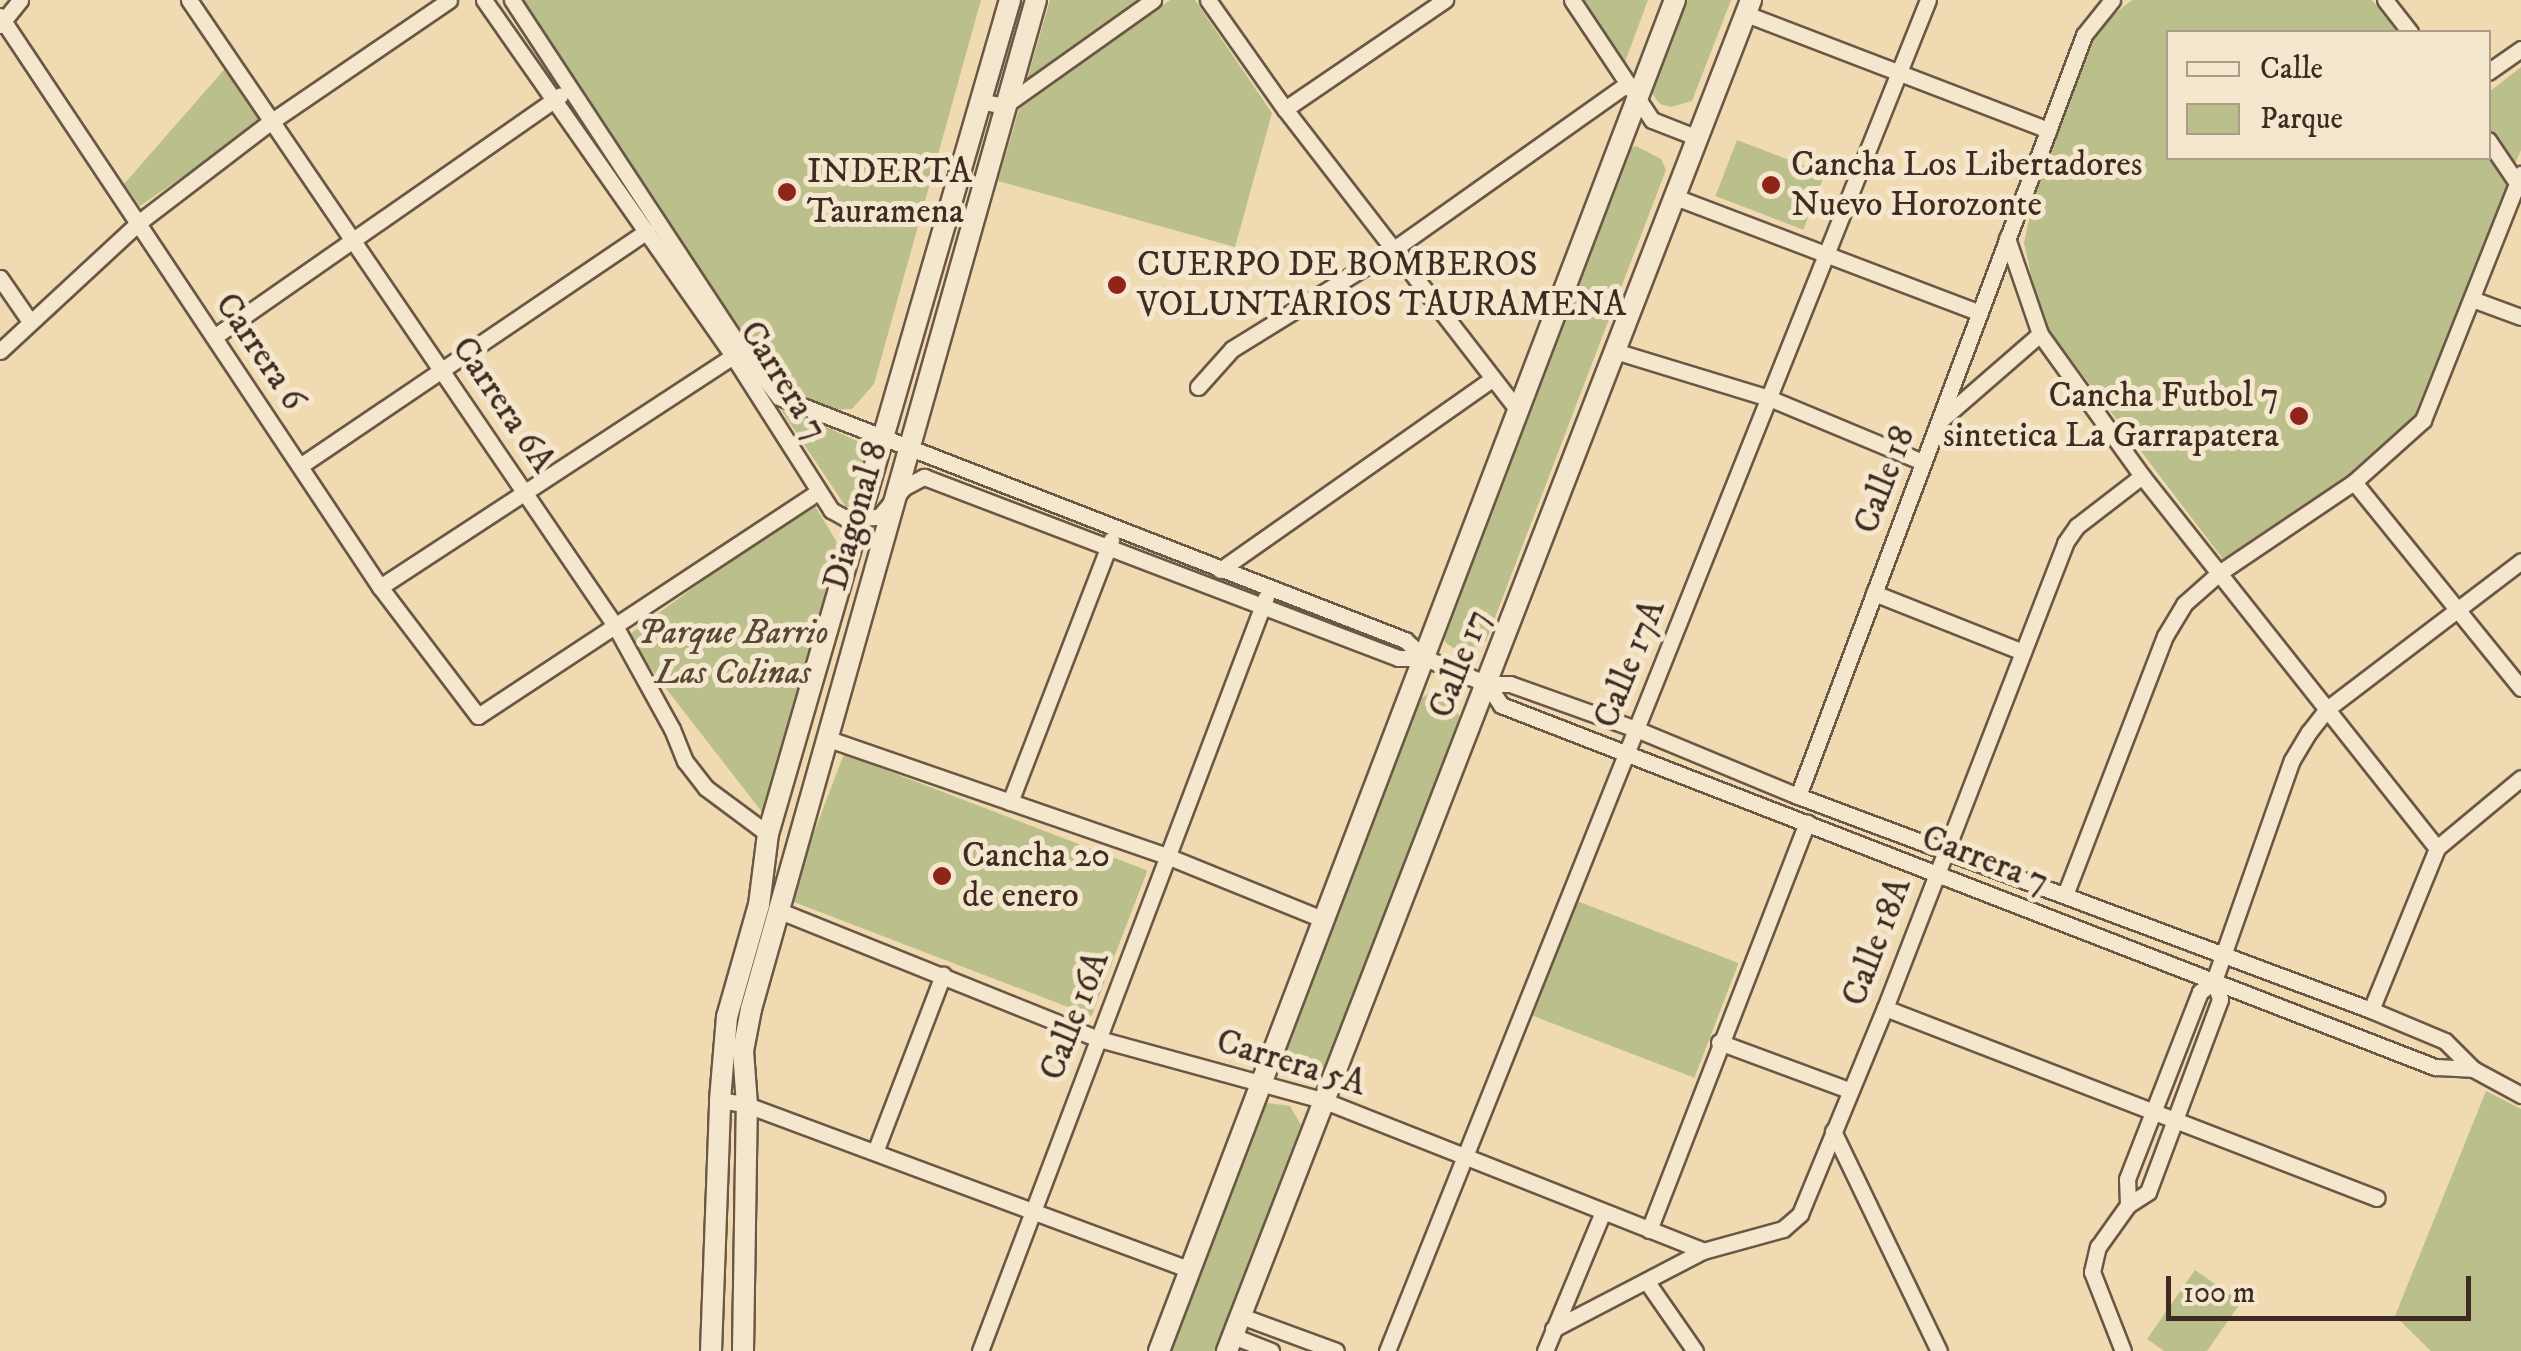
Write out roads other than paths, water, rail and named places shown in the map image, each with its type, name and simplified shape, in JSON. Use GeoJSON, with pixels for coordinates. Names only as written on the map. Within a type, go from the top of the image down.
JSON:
{"type":"FeatureCollection","features":[{"type":"Feature","properties":{"kind":"street"},"geometry":{"type":"LineString","coordinates":[[1,21],[20,0]]}},
{"type":"Feature","properties":{"kind":"street"},"geometry":{"type":"LineString","coordinates":[[0,351],[29,320],[138,223],[269,122],[449,0]]}},
{"type":"Feature","properties":{"kind":"street","name":"Carrera 7"},"geometry":{"type":"LineString","coordinates":[[484,0],[552,102],[647,231],[738,353],[779,396],[911,445],[1262,606],[1398,658],[1425,658]]}},
{"type":"Feature","properties":{"kind":"street","name":"Carrera 7"},"geometry":{"type":"LineString","coordinates":[[512,0],[572,88],[738,353],[831,510],[862,522],[879,517],[903,488],[924,477],[1220,570],[1405,640],[1425,658],[1487,684],[1510,684],[1636,729],[1798,796],[2371,1010],[2445,1041],[2473,1069],[2521,1095]]}},
{"type":"Feature","properties":{"kind":"street","name":"Diagonal 8"},"geometry":{"type":"LineString","coordinates":[[711,1351],[720,1100],[727,1017],[759,905],[768,834],[862,522],[1010,0]]}},
{"type":"Feature","properties":{"kind":"street","name":"Diagonal 8"},"geometry":{"type":"LineString","coordinates":[[743,1351],[747,1104],[743,1051],[826,738],[1036,0]]}},
{"type":"Feature","properties":{"kind":"street"},"geometry":{"type":"LineString","coordinates":[[980,101],[1004,106],[1153,0]]}},
{"type":"Feature","properties":{"kind":"street"},"geometry":{"type":"LineString","coordinates":[[1208,0],[1285,109],[1518,410]]}},
{"type":"Feature","properties":{"kind":"street"},"geometry":{"type":"LineString","coordinates":[[1285,109],[1445,0]]}},
{"type":"Feature","properties":{"kind":"street"},"geometry":{"type":"LineString","coordinates":[[1572,0],[1652,120],[1698,138]]}},
{"type":"Feature","properties":{"kind":"street","name":"Calle 17"},"geometry":{"type":"LineString","coordinates":[[1159,1351],[1425,658],[1632,92],[1675,0]]}},
{"type":"Feature","properties":{"kind":"street","name":"Calle 17A"},"geometry":{"type":"LineString","coordinates":[[1386,1351],[1928,0]]}},
{"type":"Feature","properties":{"kind":"street","name":"Calle 18"},"geometry":{"type":"LineString","coordinates":[[1798,796],[2048,130],[2094,18],[2112,0]]}},
{"type":"Feature","properties":{"kind":"street"},"geometry":{"type":"LineString","coordinates":[[2385,0],[2408,30]]}},
{"type":"Feature","properties":{"kind":"street","name":"Carrera 6A"},"geometry":{"type":"LineString","coordinates":[[193,1],[269,122],[443,369],[614,624],[685,761],[706,788],[768,834]]}},
{"type":"Feature","properties":{"kind":"street"},"geometry":{"type":"LineString","coordinates":[[1748,7],[2048,130]]}},
{"type":"Feature","properties":{"kind":"street","name":"Calle 17"},"geometry":{"type":"LineString","coordinates":[[1234,1334],[1748,7]]}},
{"type":"Feature","properties":{"kind":"street","name":"Carrera 6"},"geometry":{"type":"LineString","coordinates":[[1,21],[380,586],[478,716],[614,624]]}},
{"type":"Feature","properties":{"kind":"street"},"geometry":{"type":"LineString","coordinates":[[2491,70],[2521,49]]}},
{"type":"Feature","properties":{"kind":"street"},"geometry":{"type":"LineString","coordinates":[[214,338],[572,88]]}},
{"type":"Feature","properties":{"kind":"street"},"geometry":{"type":"LineString","coordinates":[[1198,386],[1220,360],[1632,92]]}},
{"type":"Feature","properties":{"kind":"street"},"geometry":{"type":"LineString","coordinates":[[2066,895],[2165,636],[2184,604],[2219,573],[2354,482],[2422,420],[2519,179],[2491,144]]}},
{"type":"Feature","properties":{"kind":"street"},"geometry":{"type":"LineString","coordinates":[[1675,197],[1980,312]]}},
{"type":"Feature","properties":{"kind":"street"},"geometry":{"type":"LineString","coordinates":[[300,466],[647,231]]}},
{"type":"Feature","properties":{"kind":"street"},"geometry":{"type":"LineString","coordinates":[[2007,238],[2040,334],[2142,476],[2437,848]]}},
{"type":"Feature","properties":{"kind":"street"},"geometry":{"type":"LineString","coordinates":[[0,278],[29,320]]}},
{"type":"Feature","properties":{"kind":"street"},"geometry":{"type":"LineString","coordinates":[[2472,299],[2521,318]]}},
{"type":"Feature","properties":{"kind":"street"},"geometry":{"type":"LineString","coordinates":[[1938,423],[2040,334]]}},
{"type":"Feature","properties":{"kind":"street"},"geometry":{"type":"LineString","coordinates":[[1615,350],[1769,398],[1924,462]]}},
{"type":"Feature","properties":{"kind":"street"},"geometry":{"type":"LineString","coordinates":[[380,586],[738,353]]}},
{"type":"Feature","properties":{"kind":"street"},"geometry":{"type":"LineString","coordinates":[[1220,570],[1492,379]]}},
{"type":"Feature","properties":{"kind":"street","name":"Calle 18A"},"geometry":{"type":"LineString","coordinates":[[1703,1251],[1784,1228],[1800,1214],[1886,1008],[2065,543],[2077,526],[2142,476]]}},
{"type":"Feature","properties":{"kind":"street"},"geometry":{"type":"LineString","coordinates":[[2354,482],[2521,688]]}},
{"type":"Feature","properties":{"kind":"street"},"geometry":{"type":"LineString","coordinates":[[614,624],[818,492]]}},
{"type":"Feature","properties":{"kind":"street"},"geometry":{"type":"LineString","coordinates":[[1010,802],[1111,538]]}},
{"type":"Feature","properties":{"kind":"street"},"geometry":{"type":"LineString","coordinates":[[2125,1208],[2127,1180],[2200,992],[2214,981],[2292,760],[2327,709],[2521,561]]}},
{"type":"Feature","properties":{"kind":"street","name":"Calle 16A"},"geometry":{"type":"LineString","coordinates":[[980,1351],[1269,589]]}},
{"type":"Feature","properties":{"kind":"street"},"geometry":{"type":"LineString","coordinates":[[1874,594],[2024,652]]}},
{"type":"Feature","properties":{"kind":"street","name":"Carrera 7"},"geometry":{"type":"LineString","coordinates":[[1487,684],[1501,705],[1626,754],[2435,1067],[2473,1069]]}},
{"type":"Feature","properties":{"kind":"street"},"geometry":{"type":"LineString","coordinates":[[826,738],[1167,856],[1325,920]]}},
{"type":"Feature","properties":{"kind":"street"},"geometry":{"type":"LineString","coordinates":[[2371,1010],[2437,848],[2521,778]]}},
{"type":"Feature","properties":{"kind":"street"},"geometry":{"type":"LineString","coordinates":[[1649,1230],[1807,824]]}},
{"type":"Feature","properties":{"kind":"street","name":"Carrera 5A"},"geometry":{"type":"LineString","coordinates":[[780,912],[1098,1039],[1325,1101],[1703,1251]]}},
{"type":"Feature","properties":{"kind":"street"},"geometry":{"type":"LineString","coordinates":[[875,1152],[943,974]]}},
{"type":"Feature","properties":{"kind":"street"},"geometry":{"type":"LineString","coordinates":[[2123,1351],[2092,1272],[2098,1247],[2125,1208],[2148,1192],[2220,999],[2214,981]]}},
{"type":"Feature","properties":{"kind":"street"},"geometry":{"type":"LineString","coordinates":[[1886,1008],[2377,1198]]}},
{"type":"Feature","properties":{"kind":"street"},"geometry":{"type":"LineString","coordinates":[[1719,1042],[1849,1090]]}},
{"type":"Feature","properties":{"kind":"street"},"geometry":{"type":"LineString","coordinates":[[720,1100],[747,1104],[1190,1270]]}},
{"type":"Feature","properties":{"kind":"street"},"geometry":{"type":"LineString","coordinates":[[1833,1131],[1939,1351]]}},
{"type":"Feature","properties":{"kind":"street"},"geometry":{"type":"LineString","coordinates":[[1544,1351],[1603,1212]]}},
{"type":"Feature","properties":{"kind":"street"},"geometry":{"type":"LineString","coordinates":[[1553,1328],[1703,1251]]}},
{"type":"Feature","properties":{"kind":"street"},"geometry":{"type":"LineString","coordinates":[[1647,1282],[1695,1351]]}},
{"type":"Feature","properties":{"kind":"street"},"geometry":{"type":"LineString","coordinates":[[1234,1334],[1271,1351]]}},
{"type":"Feature","properties":{"kind":"street"},"geometry":{"type":"LineString","coordinates":[[1234,1334],[1336,1351]]}},
{"type":"Feature","properties":{"kind":"place","name":"Cancha Los Libertadores Nuevo Horozonte"},"geometry":{"type":"Point","coordinates":[1771,185]}},
{"type":"Feature","properties":{"kind":"place","name":"INDERTA Tauramena"},"geometry":{"type":"Point","coordinates":[787,192]}},
{"type":"Feature","properties":{"kind":"place","name":"CUERPO DE BOMBEROS VOLUNTARIOS TAURAMENA"},"geometry":{"type":"Point","coordinates":[1117,285]}},
{"type":"Feature","properties":{"kind":"place","name":"Cancha Futbol 7 sintetica La Garrapatera"},"geometry":{"type":"Point","coordinates":[2299,416]}},
{"type":"Feature","properties":{"kind":"place","name":"Cancha 20 de enero"},"geometry":{"type":"Point","coordinates":[942,876]}},
{"type":"Feature","properties":{"kind":"park label","name":"Parque Barrio Las Colinas"},"geometry":{"type":"Point","coordinates":[733,653]}}]}
